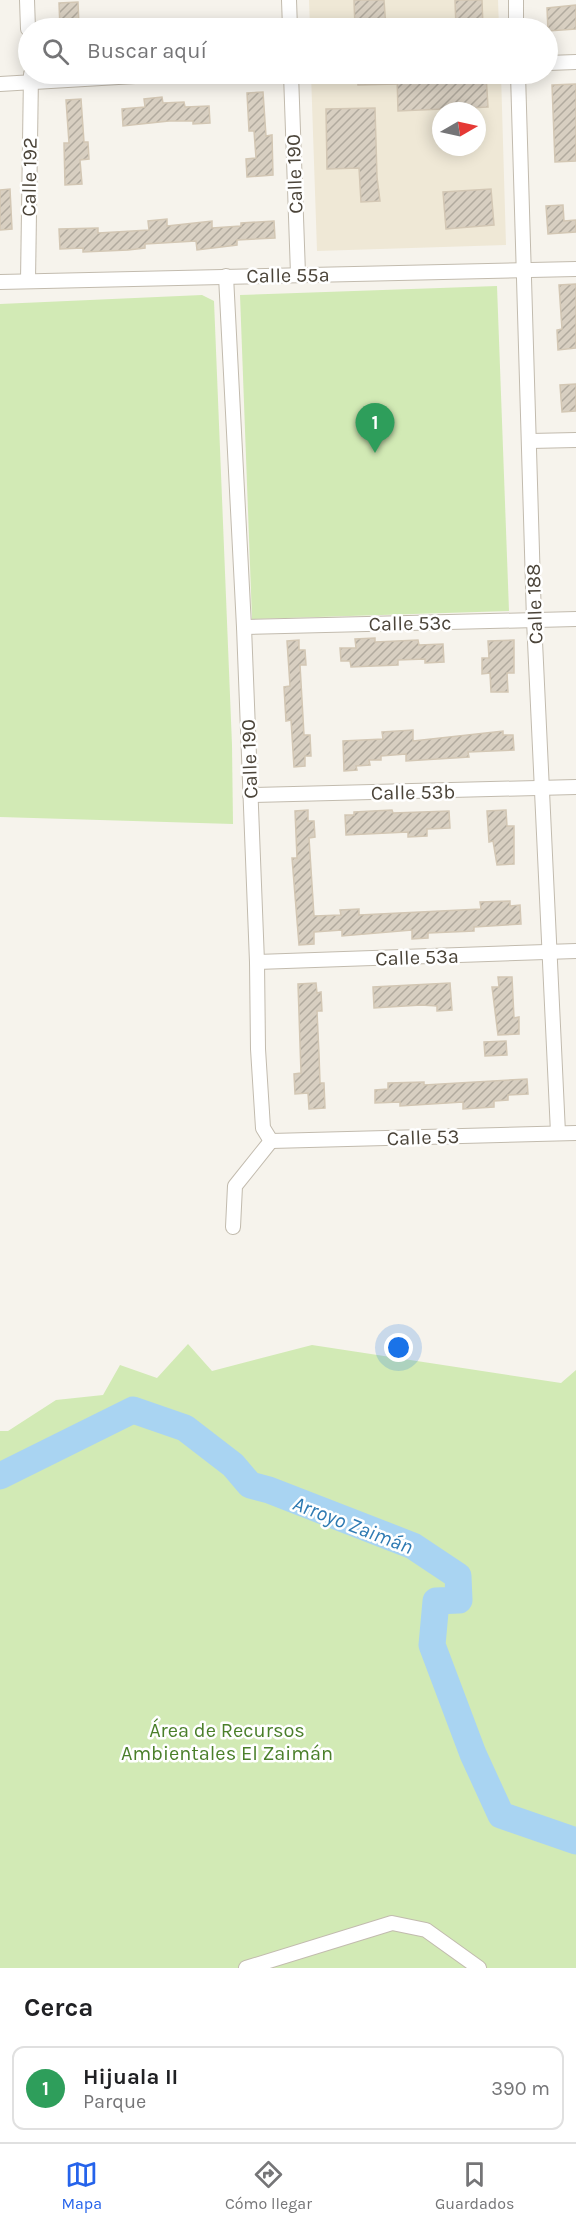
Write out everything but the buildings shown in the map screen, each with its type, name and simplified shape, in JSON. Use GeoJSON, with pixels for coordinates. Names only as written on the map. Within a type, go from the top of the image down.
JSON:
{"type":"FeatureCollection","features":[{"type":"Feature","properties":{"kind":"street"},"geometry":{"type":"LineString","coordinates":[[27,0],[28,18]]}},
{"type":"Feature","properties":{"kind":"street"},"geometry":{"type":"LineString","coordinates":[[289,0],[290,18]]}},
{"type":"Feature","properties":{"kind":"street"},"geometry":{"type":"LineString","coordinates":[[516,0],[516,18]]}},
{"type":"Feature","properties":{"kind":"street"},"geometry":{"type":"LineString","coordinates":[[558,63],[576,62]]}},
{"type":"Feature","properties":{"kind":"street"},"geometry":{"type":"LineString","coordinates":[[0,84],[18,81]]}},
{"type":"Feature","properties":{"kind":"street","name":"Calle 192"},"geometry":{"type":"LineString","coordinates":[[28,281],[31,84]]}},
{"type":"Feature","properties":{"kind":"street","name":"Calle 190"},"geometry":{"type":"LineString","coordinates":[[291,84],[298,274]]}},
{"type":"Feature","properties":{"kind":"street","name":"Calle 188"},"geometry":{"type":"LineString","coordinates":[[518,84],[534,621],[558,1133]]}},
{"type":"Feature","properties":{"kind":"street","name":"Calle 55a"},"geometry":{"type":"LineString","coordinates":[[0,282],[576,269]]}},
{"type":"Feature","properties":{"kind":"street","name":"Calle 190"},"geometry":{"type":"LineString","coordinates":[[226,276],[244,627],[257,962],[258,1049],[263,1128],[270,1142]]}},
{"type":"Feature","properties":{"kind":"street"},"geometry":{"type":"LineString","coordinates":[[530,441],[576,440]]}},
{"type":"Feature","properties":{"kind":"street","name":"Calle 53c"},"geometry":{"type":"LineString","coordinates":[[244,627],[576,619]]}},
{"type":"Feature","properties":{"kind":"street","name":"Calle 53b"},"geometry":{"type":"LineString","coordinates":[[250,795],[543,790],[576,787]]}},
{"type":"Feature","properties":{"kind":"street","name":"Calle 53a"},"geometry":{"type":"LineString","coordinates":[[257,962],[576,951]]}},
{"type":"Feature","properties":{"kind":"street","name":"Calle 53"},"geometry":{"type":"LineString","coordinates":[[270,1142],[576,1133]]}},
{"type":"Feature","properties":{"kind":"street"},"geometry":{"type":"LineString","coordinates":[[233,1227],[235,1186],[270,1142]]}},
{"type":"Feature","properties":{"kind":"street"},"geometry":{"type":"LineString","coordinates":[[246,1968],[392,1923],[426,1930],[479,1968]]}},
{"type":"Feature","properties":{"kind":"shaded area"},"geometry":{"type":"Polygon","coordinates":[[[309,0],[498,0],[499,18],[310,18],[309,0]]]}},
{"type":"Feature","properties":{"kind":"shaded area"},"geometry":{"type":"Polygon","coordinates":[[[311,84],[501,84],[506,245],[317,251],[311,84]]]}},
{"type":"Feature","properties":{"kind":"green space"},"geometry":{"type":"Polygon","coordinates":[[[497,286],[509,611],[252,619],[240,295],[497,286]]]}},
{"type":"Feature","properties":{"kind":"green space"},"geometry":{"type":"Polygon","coordinates":[[[202,295],[214,301],[232,745],[233,824],[0,817],[0,304],[202,295]]]}},
{"type":"Feature","properties":{"kind":"green space","name":"Área de Recursos Ambientales El Zaimán"},"geometry":{"type":"Polygon","coordinates":[[[188,1344],[212,1371],[312,1345],[561,1383],[576,1370],[576,1968],[0,1968],[0,1431],[8,1431],[56,1400],[103,1395],[120,1365],[157,1378],[188,1344]]]}},
{"type":"Feature","properties":{"kind":"waterway","name":"Arroyo Zaimán"},"geometry":{"type":"LineString","coordinates":[[0,1476],[133,1410],[185,1428],[233,1465],[250,1485],[269,1490],[413,1546],[458,1576],[459,1600],[436,1601],[432,1645],[473,1754],[501,1815],[576,1841]]}},
{"type":"Feature","properties":{"kind":"place","name":"Hijuala II"},"geometry":{"type":"Point","coordinates":[375,453]}}]}
